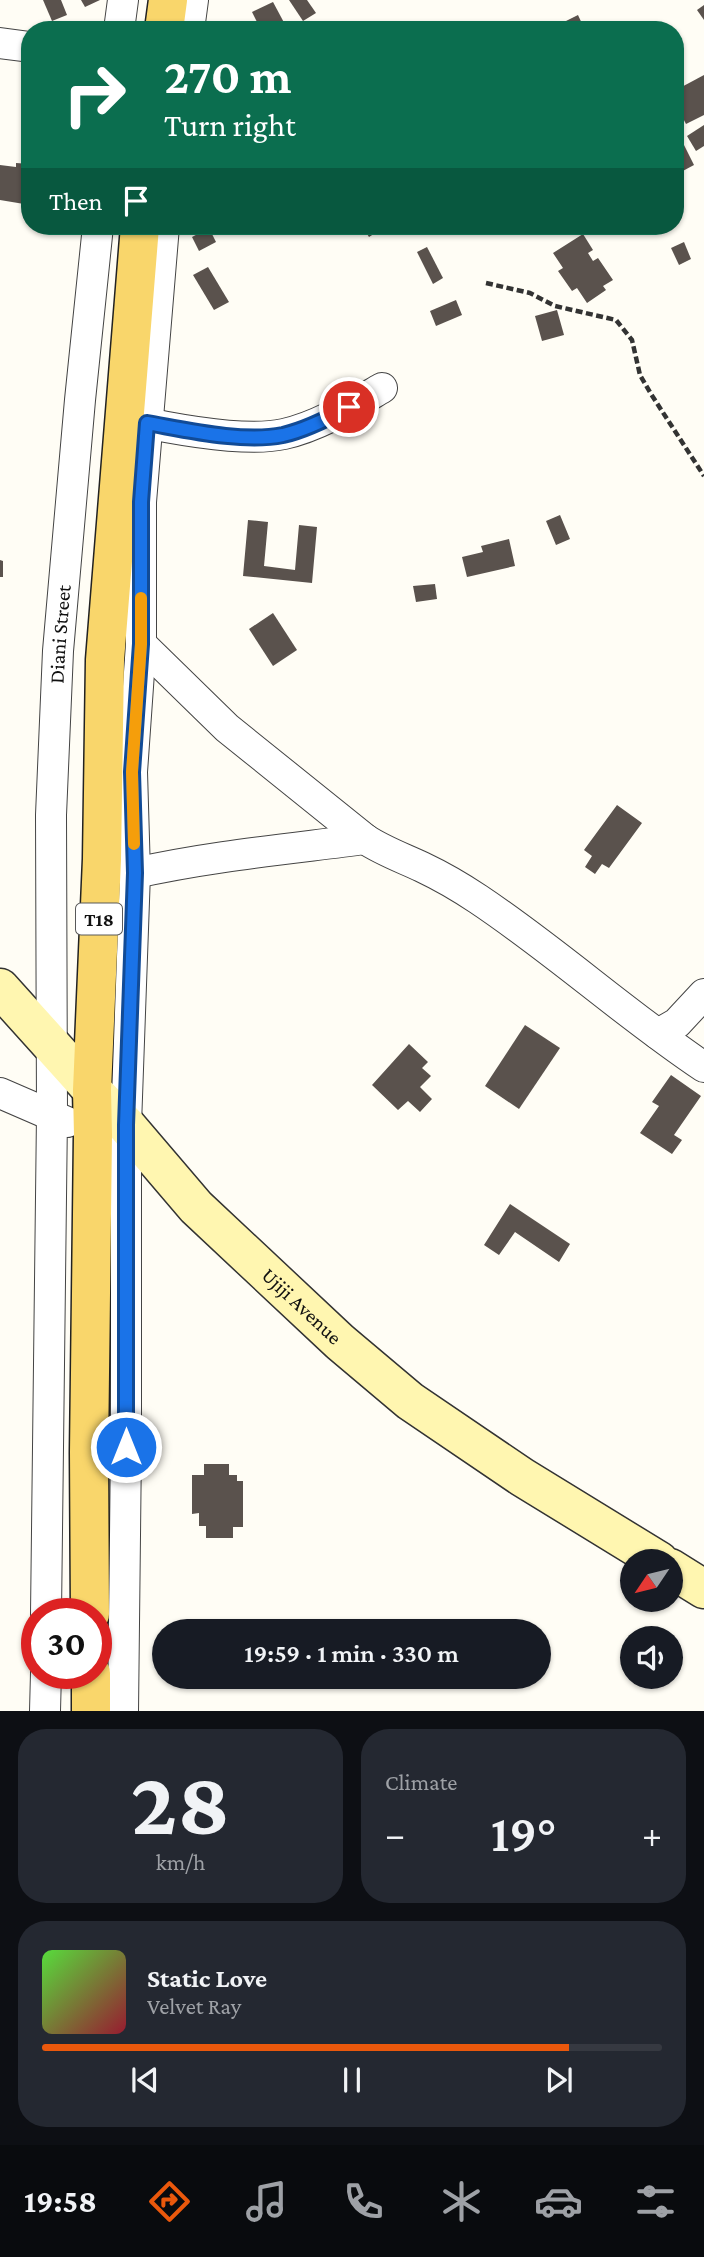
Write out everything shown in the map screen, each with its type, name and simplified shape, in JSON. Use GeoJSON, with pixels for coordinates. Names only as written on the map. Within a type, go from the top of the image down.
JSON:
{"type":"FeatureCollection","features":[{"type":"Feature","properties":{"kind":"main road"},"geometry":{"type":"LineString","coordinates":[[165,21],[168,0]]}},
{"type":"Feature","properties":{"kind":"main road","name":"T18"},"geometry":{"type":"LineString","coordinates":[[90,1598],[89,1452],[110,1130],[92,1090],[102,859],[105,660],[135,421],[139,235]]}},
{"type":"Feature","properties":{"kind":"main road"},"geometry":{"type":"LineString","coordinates":[[0,988],[92,1090]]}},
{"type":"Feature","properties":{"kind":"main road","name":"Ujiji Avenue"},"geometry":{"type":"LineString","coordinates":[[110,1130],[340,1342],[410,1401],[522,1477],[639,1549]]}},
{"type":"Feature","properties":{"kind":"main road"},"geometry":{"type":"LineString","coordinates":[[683,1576],[704,1589]]}},
{"type":"Feature","properties":{"kind":"main road"},"geometry":{"type":"LineString","coordinates":[[91,1689],[91,1711]]}},
{"type":"Feature","properties":{"kind":"street"},"geometry":{"type":"LineString","coordinates":[[120,21],[123,0]]}},
{"type":"Feature","properties":{"kind":"street"},"geometry":{"type":"LineString","coordinates":[[190,21],[193,0]]}},
{"type":"Feature","properties":{"kind":"street"},"geometry":{"type":"LineString","coordinates":[[0,43],[21,46]]}},
{"type":"Feature","properties":{"kind":"street","name":"Diani Street"},"geometry":{"type":"LineString","coordinates":[[46,1598],[52,1114],[51,815],[58,652],[97,235]]}},
{"type":"Feature","properties":{"kind":"street"},"geometry":{"type":"LineString","coordinates":[[123,1711],[126,1447],[110,1130],[135,873],[132,772],[141,644],[141,502],[135,421],[163,235]]}},
{"type":"Feature","properties":{"kind":"street"},"geometry":{"type":"LineString","coordinates":[[135,421],[236,437],[283,435],[332,417],[382,388]]}},
{"type":"Feature","properties":{"kind":"street"},"geometry":{"type":"LineString","coordinates":[[141,644],[228,728],[365,839],[381,849],[424,867],[475,897],[704,1067]]}},
{"type":"Feature","properties":{"kind":"street"},"geometry":{"type":"LineString","coordinates":[[135,873],[215,857],[284,851],[365,839]]}},
{"type":"Feature","properties":{"kind":"street"},"geometry":{"type":"LineString","coordinates":[[658,1034],[677,1023],[704,994]]}},
{"type":"Feature","properties":{"kind":"street"},"geometry":{"type":"LineString","coordinates":[[0,1093],[52,1114],[110,1130]]}},
{"type":"Feature","properties":{"kind":"street"},"geometry":{"type":"LineString","coordinates":[[89,1452],[126,1447]]}},
{"type":"Feature","properties":{"kind":"street"},"geometry":{"type":"LineString","coordinates":[[45,1711],[46,1689]]}},
{"type":"Feature","properties":{"kind":"path"},"geometry":{"type":"LineString","coordinates":[[486,283],[530,293],[555,306],[616,320],[632,340],[640,375],[704,475]]}},
{"type":"Feature","properties":{"kind":"building"},"geometry":{"type":"Polygon","coordinates":[[[43,0],[61,0],[67,15],[52,21],[43,0]]]}},
{"type":"Feature","properties":{"kind":"building"},"geometry":{"type":"Polygon","coordinates":[[[81,0],[100,0],[85,7],[81,0]]]}},
{"type":"Feature","properties":{"kind":"building"},"geometry":{"type":"Polygon","coordinates":[[[289,0],[307,0],[316,13],[303,21],[289,0]]]}},
{"type":"Feature","properties":{"kind":"building"},"geometry":{"type":"Polygon","coordinates":[[[273,2],[283,21],[256,21],[252,12],[273,2]]]}},
{"type":"Feature","properties":{"kind":"building"},"geometry":{"type":"Polygon","coordinates":[[[704,5],[704,20],[697,10],[704,5]]]}},
{"type":"Feature","properties":{"kind":"building"},"geometry":{"type":"Polygon","coordinates":[[[578,15],[581,21],[566,21],[578,15]]]}},
{"type":"Feature","properties":{"kind":"building"},"geometry":{"type":"Polygon","coordinates":[[[704,75],[704,115],[686,124],[684,120],[684,86],[704,75]]]}},
{"type":"Feature","properties":{"kind":"building"},"geometry":{"type":"Polygon","coordinates":[[[704,125],[704,146],[696,151],[687,136],[704,125]]]}},
{"type":"Feature","properties":{"kind":"building"},"geometry":{"type":"Polygon","coordinates":[[[684,145],[694,165],[684,170],[684,145]]]}},
{"type":"Feature","properties":{"kind":"building"},"geometry":{"type":"Polygon","coordinates":[[[16,163],[21,163],[21,204],[0,200],[0,165],[16,167],[16,163]]]}},
{"type":"Feature","properties":{"kind":"building"},"geometry":{"type":"Polygon","coordinates":[[[212,235],[216,242],[199,251],[192,237],[212,235]]]}},
{"type":"Feature","properties":{"kind":"building"},"geometry":{"type":"Polygon","coordinates":[[[584,235],[593,250],[588,253],[593,261],[598,258],[613,280],[603,286],[606,290],[587,303],[577,288],[572,291],[558,271],[563,268],[553,253],[584,235]]]}},
{"type":"Feature","properties":{"kind":"building"},"geometry":{"type":"Polygon","coordinates":[[[684,242],[691,259],[679,265],[671,248],[684,242]]]}},
{"type":"Feature","properties":{"kind":"building"},"geometry":{"type":"Polygon","coordinates":[[[427,247],[443,278],[433,284],[417,252],[427,247]]]}},
{"type":"Feature","properties":{"kind":"building"},"geometry":{"type":"Polygon","coordinates":[[[208,267],[229,302],[214,310],[193,275],[208,267]]]}},
{"type":"Feature","properties":{"kind":"building"},"geometry":{"type":"Polygon","coordinates":[[[456,300],[462,315],[436,326],[430,311],[456,300]]]}},
{"type":"Feature","properties":{"kind":"building"},"geometry":{"type":"Polygon","coordinates":[[[557,310],[564,335],[542,341],[535,316],[557,310]]]}},
{"type":"Feature","properties":{"kind":"building"},"geometry":{"type":"Polygon","coordinates":[[[560,515],[570,539],[556,545],[546,521],[560,515]]]}},
{"type":"Feature","properties":{"kind":"building"},"geometry":{"type":"Polygon","coordinates":[[[248,520],[268,522],[264,566],[295,570],[299,525],[317,527],[312,583],[243,576],[248,520]]]}},
{"type":"Feature","properties":{"kind":"building"},"geometry":{"type":"Polygon","coordinates":[[[509,539],[515,566],[467,577],[462,557],[483,552],[481,546],[509,539]]]}},
{"type":"Feature","properties":{"kind":"building"},"geometry":{"type":"Polygon","coordinates":[[[0,560],[3,561],[3,577],[0,577],[0,560]]]}},
{"type":"Feature","properties":{"kind":"building"},"geometry":{"type":"Polygon","coordinates":[[[435,584],[437,599],[416,602],[413,586],[435,584]]]}},
{"type":"Feature","properties":{"kind":"building"},"geometry":{"type":"Polygon","coordinates":[[[273,613],[297,650],[273,666],[249,629],[273,613]]]}},
{"type":"Feature","properties":{"kind":"building"},"geometry":{"type":"Polygon","coordinates":[[[617,805],[642,823],[609,868],[602,864],[595,874],[585,867],[592,856],[584,850],[617,805]]]}},
{"type":"Feature","properties":{"kind":"building"},"geometry":{"type":"Polygon","coordinates":[[[525,1025],[560,1048],[519,1109],[485,1086],[525,1025]]]}},
{"type":"Feature","properties":{"kind":"building"},"geometry":{"type":"Polygon","coordinates":[[[409,1044],[428,1062],[422,1068],[431,1076],[420,1087],[432,1099],[420,1112],[408,1101],[398,1110],[372,1085],[409,1044]]]}},
{"type":"Feature","properties":{"kind":"building"},"geometry":{"type":"Polygon","coordinates":[[[671,1075],[701,1096],[674,1135],[682,1140],[672,1154],[640,1133],[659,1106],[652,1102],[671,1075]]]}},
{"type":"Feature","properties":{"kind":"building"},"geometry":{"type":"Polygon","coordinates":[[[510,1204],[570,1244],[559,1262],[515,1232],[499,1255],[484,1245],[510,1204]]]}},
{"type":"Feature","properties":{"kind":"building"},"geometry":{"type":"Polygon","coordinates":[[[204,1464],[229,1464],[229,1475],[237,1475],[237,1481],[243,1481],[243,1527],[233,1527],[233,1538],[206,1538],[206,1526],[199,1526],[199,1513],[192,1514],[192,1475],[204,1475],[204,1464]]]}},
{"type":"Feature","properties":{"kind":"slow traffic"},"geometry":{"type":"LineString","coordinates":[[134,844],[132,772],[141,644],[141,598]]}},
{"type":"Feature","properties":{"kind":"route"},"geometry":{"type":"LineString","coordinates":[[126,1447],[126,1125],[135,873],[132,772],[141,644],[141,502],[147,423],[236,437],[283,435],[332,417],[349,407]]}}]}
